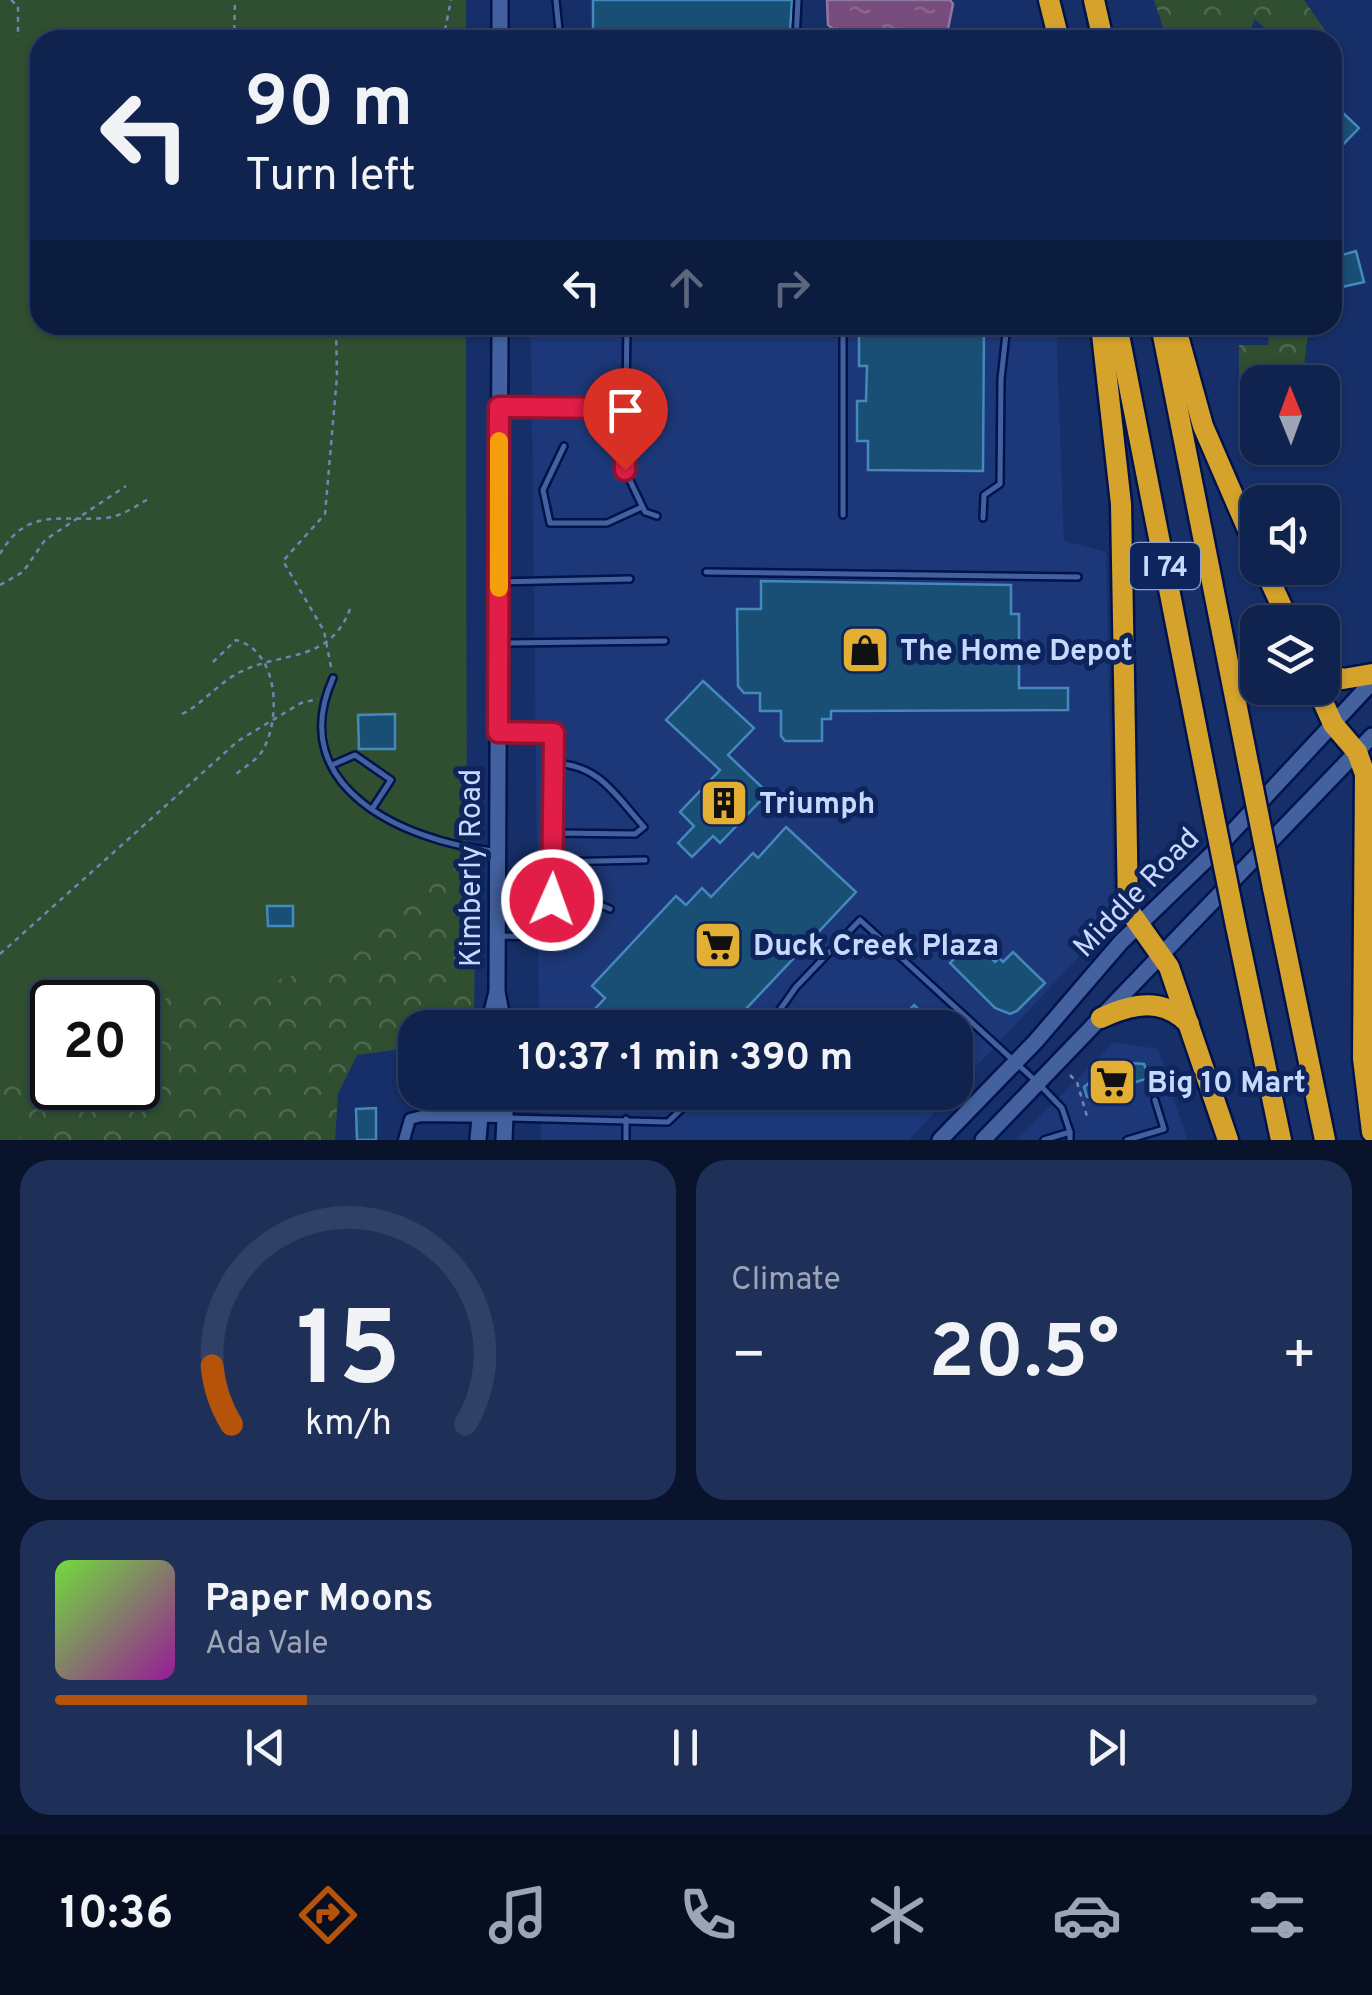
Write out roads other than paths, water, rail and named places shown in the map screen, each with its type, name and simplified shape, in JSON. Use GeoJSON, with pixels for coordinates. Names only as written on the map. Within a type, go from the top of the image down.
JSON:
{"type":"FeatureCollection","features":[{"type":"Feature","properties":{"kind":"highway"},"geometry":{"type":"LineString","coordinates":[[1048,0],[1056,30]]}},
{"type":"Feature","properties":{"kind":"highway"},"geometry":{"type":"LineString","coordinates":[[1094,0],[1101,30]]}},
{"type":"Feature","properties":{"kind":"highway"},"geometry":{"type":"LineString","coordinates":[[1102,335],[1121,504],[1128,909],[1162,953],[1228,1140]]}},
{"type":"Feature","properties":{"kind":"highway","name":"I 74"},"geometry":{"type":"LineString","coordinates":[[1119,335],[1281,1140]]}},
{"type":"Feature","properties":{"kind":"highway","name":"I 74"},"geometry":{"type":"LineString","coordinates":[[1163,335],[1325,1140]]}},
{"type":"Feature","properties":{"kind":"highway"},"geometry":{"type":"LineString","coordinates":[[1178,335],[1203,426],[1240,511]]}},
{"type":"Feature","properties":{"kind":"highway"},"geometry":{"type":"LineString","coordinates":[[1340,677],[1372,674]]}},
{"type":"Feature","properties":{"kind":"highway"},"geometry":{"type":"LineString","coordinates":[[1325,705],[1333,724],[1364,744],[1364,1058],[1372,1132]]}},
{"type":"Feature","properties":{"kind":"highway"},"geometry":{"type":"LineString","coordinates":[[1101,1018],[1136,1004],[1155,1004],[1176,1011],[1190,1026]]}},
{"type":"Feature","properties":{"kind":"main road"},"geometry":{"type":"LineString","coordinates":[[500,0],[500,30]]}},
{"type":"Feature","properties":{"kind":"main road","name":"Kimberly Road"},"geometry":{"type":"LineString","coordinates":[[500,335],[497,992],[500,1010]]}},
{"type":"Feature","properties":{"kind":"main road","name":"Middle Road"},"geometry":{"type":"LineString","coordinates":[[940,1140],[1139,924],[1372,682]]}},
{"type":"Feature","properties":{"kind":"main road","name":"Middle Road"},"geometry":{"type":"LineString","coordinates":[[983,1140],[1364,744]]}},
{"type":"Feature","properties":{"kind":"main road","name":"Kimberly Road"},"geometry":{"type":"LineString","coordinates":[[492,1010],[497,992]]}},
{"type":"Feature","properties":{"kind":"main road"},"geometry":{"type":"LineString","coordinates":[[478,1140],[480,1110]]}},
{"type":"Feature","properties":{"kind":"main road"},"geometry":{"type":"LineString","coordinates":[[504,1140],[505,1110]]}},
{"type":"Feature","properties":{"kind":"street"},"geometry":{"type":"LineString","coordinates":[[404,1140],[410,1119],[504,1117]]}},
{"type":"Feature","properties":{"kind":"lane"},"geometry":{"type":"LineString","coordinates":[[556,0],[559,30]]}},
{"type":"Feature","properties":{"kind":"lane"},"geometry":{"type":"LineString","coordinates":[[796,30],[798,0]]}},
{"type":"Feature","properties":{"kind":"lane"},"geometry":{"type":"LineString","coordinates":[[627,335],[625,470],[642,507],[658,516]]}},
{"type":"Feature","properties":{"kind":"lane"},"geometry":{"type":"LineString","coordinates":[[842,335],[844,516]]}},
{"type":"Feature","properties":{"kind":"lane"},"geometry":{"type":"LineString","coordinates":[[984,518],[984,495],[1000,484],[1001,379],[1007,335]]}},
{"type":"Feature","properties":{"kind":"lane"},"geometry":{"type":"LineString","coordinates":[[499,407],[625,408]]}},
{"type":"Feature","properties":{"kind":"lane"},"geometry":{"type":"LineString","coordinates":[[564,446],[543,490],[550,523],[608,523],[642,507]]}},
{"type":"Feature","properties":{"kind":"lane"},"geometry":{"type":"LineString","coordinates":[[706,572],[1078,576]]}},
{"type":"Feature","properties":{"kind":"lane"},"geometry":{"type":"LineString","coordinates":[[499,582],[630,579]]}},
{"type":"Feature","properties":{"kind":"lane"},"geometry":{"type":"LineString","coordinates":[[498,642],[664,641]]}},
{"type":"Feature","properties":{"kind":"lane"},"geometry":{"type":"LineString","coordinates":[[333,678],[324,698],[320,723],[324,754],[350,790],[372,810],[418,837],[498,851]]}},
{"type":"Feature","properties":{"kind":"lane"},"geometry":{"type":"LineString","coordinates":[[497,936],[554,937],[554,733],[498,732]]}},
{"type":"Feature","properties":{"kind":"lane"},"geometry":{"type":"LineString","coordinates":[[332,766],[355,756],[391,780],[372,810]]}},
{"type":"Feature","properties":{"kind":"lane"},"geometry":{"type":"LineString","coordinates":[[554,763],[579,764],[593,771],[644,827],[635,834],[554,833]]}},
{"type":"Feature","properties":{"kind":"lane"},"geometry":{"type":"LineString","coordinates":[[554,862],[646,860]]}},
{"type":"Feature","properties":{"kind":"lane"},"geometry":{"type":"LineString","coordinates":[[552,900],[589,900],[610,909]]}},
{"type":"Feature","properties":{"kind":"lane"},"geometry":{"type":"LineString","coordinates":[[780,1010],[810,970],[860,920],[958,1010]]}},
{"type":"Feature","properties":{"kind":"lane"},"geometry":{"type":"LineString","coordinates":[[973,1024],[1062,1108],[1070,1136],[1044,1140]]}},
{"type":"Feature","properties":{"kind":"lane"},"geometry":{"type":"LineString","coordinates":[[1132,1139],[1164,1128],[1155,1100]]}},
{"type":"Feature","properties":{"kind":"lane"},"geometry":{"type":"LineString","coordinates":[[504,1117],[668,1122],[680,1110]]}},
{"type":"Feature","properties":{"kind":"lane"},"geometry":{"type":"LineString","coordinates":[[626,1120],[626,1140]]}},
{"type":"Feature","properties":{"kind":"water"},"geometry":{"type":"Polygon","coordinates":[[[827,0],[950,0],[953,4],[947,30],[834,30],[828,25],[827,0]]]}},
{"type":"Feature","properties":{"kind":"place","name":"The Home Depot"},"geometry":{"type":"Point","coordinates":[865,650]}},
{"type":"Feature","properties":{"kind":"place","name":"Triumph"},"geometry":{"type":"Point","coordinates":[724,803]}},
{"type":"Feature","properties":{"kind":"place","name":"Duck Creek Plaza"},"geometry":{"type":"Point","coordinates":[718,945]}},
{"type":"Feature","properties":{"kind":"place","name":"Big 10 Mart"},"geometry":{"type":"Point","coordinates":[1112,1082]}}]}
